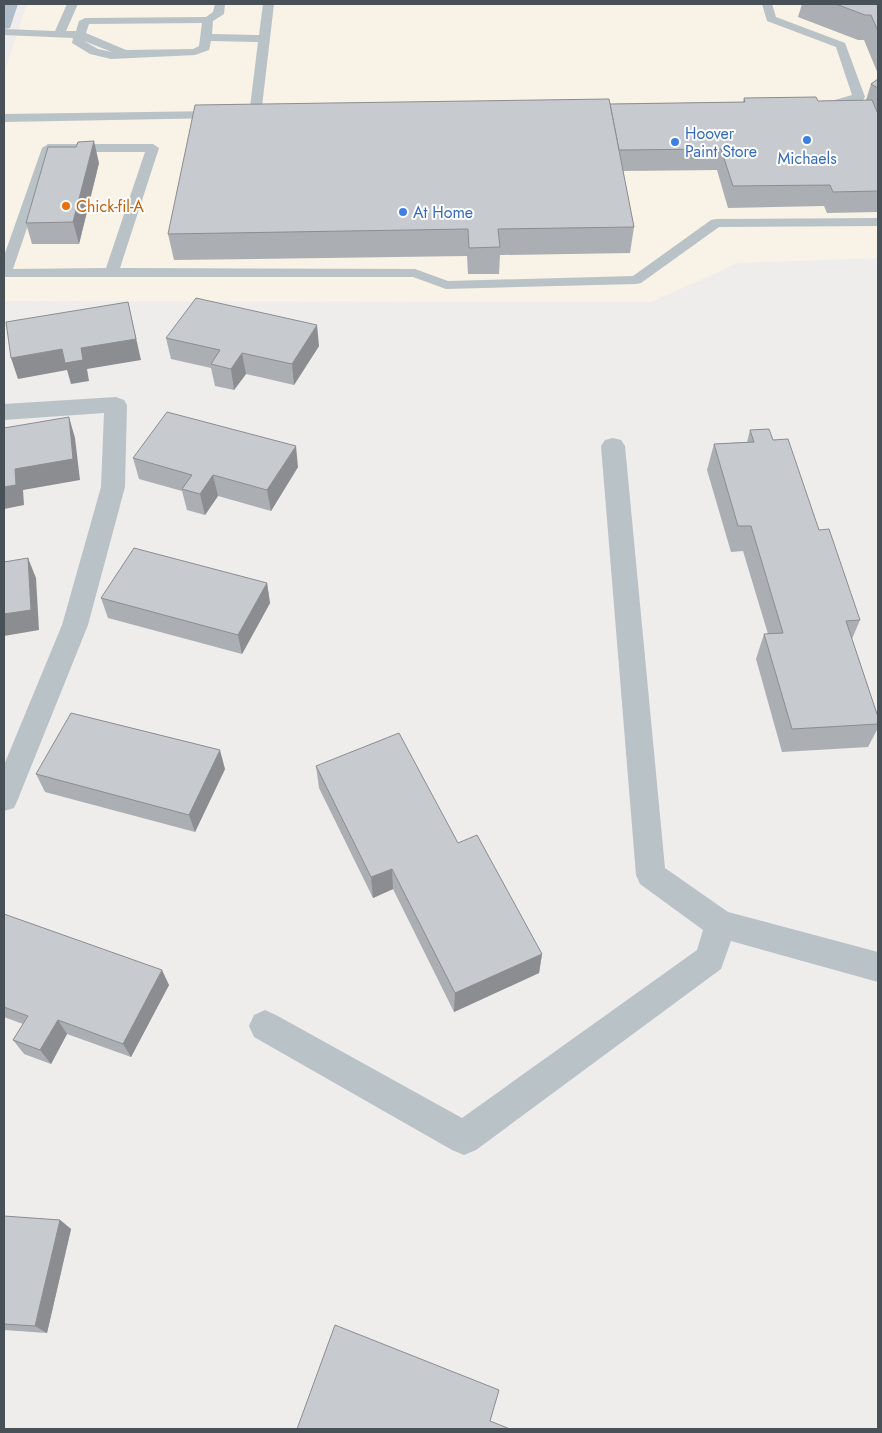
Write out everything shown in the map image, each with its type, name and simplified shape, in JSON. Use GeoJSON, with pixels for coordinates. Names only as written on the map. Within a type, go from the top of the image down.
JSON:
{"type":"FeatureCollection","features":[{"type":"Feature","properties":{"kind":"main road"},"geometry":{"type":"LineString","coordinates":[[4,25],[10,4]]}},
{"type":"Feature","properties":{"kind":"street"},"geometry":{"type":"LineString","coordinates":[[4,412],[116,405],[113,487],[75,625],[4,799]]}},
{"type":"Feature","properties":{"kind":"street"},"geometry":{"type":"LineString","coordinates":[[614,446],[651,875],[720,924],[878,967]]}},
{"type":"Feature","properties":{"kind":"street"},"geometry":{"type":"LineString","coordinates":[[265,1026],[464,1138],[710,959],[720,924]]}},
{"type":"Feature","properties":{"kind":"lane"},"geometry":{"type":"LineString","coordinates":[[59,34],[72,4]]}},
{"type":"Feature","properties":{"kind":"lane"},"geometry":{"type":"LineString","coordinates":[[208,20],[205,48],[195,52],[123,54],[115,57],[90,51],[78,42],[85,21],[208,20],[218,14],[220,4]]}},
{"type":"Feature","properties":{"kind":"lane"},"geometry":{"type":"LineString","coordinates":[[255,115],[269,4]]}},
{"type":"Feature","properties":{"kind":"lane"},"geometry":{"type":"LineString","coordinates":[[767,4],[771,19],[841,45],[859,97],[833,106],[814,107]]}},
{"type":"Feature","properties":{"kind":"lane"},"geometry":{"type":"LineString","coordinates":[[4,25],[59,34],[80,35]]}},
{"type":"Feature","properties":{"kind":"lane"},"geometry":{"type":"LineString","coordinates":[[206,37],[265,39]]}},
{"type":"Feature","properties":{"kind":"lane"},"geometry":{"type":"LineString","coordinates":[[4,118],[226,115]]}},
{"type":"Feature","properties":{"kind":"lane"},"geometry":{"type":"LineString","coordinates":[[112,272],[153,148],[160,116]]}},
{"type":"Feature","properties":{"kind":"lane"},"geometry":{"type":"LineString","coordinates":[[56,117],[48,148],[4,272],[415,273],[446,285],[636,280],[716,223],[878,222]]}},
{"type":"Feature","properties":{"kind":"lane"},"geometry":{"type":"LineString","coordinates":[[48,148],[153,148]]}},
{"type":"Feature","properties":{"kind":"shaded area"},"geometry":{"type":"Polygon","coordinates":[[[27,4],[878,4],[878,258],[738,263],[651,302],[4,301],[4,74],[27,4]]]}},
{"type":"Feature","properties":{"kind":"building"},"geometry":{"type":"Polygon","coordinates":[[[836,4],[878,4],[878,31],[871,15],[865,15],[836,4]]]}},
{"type":"Feature","properties":{"kind":"building"},"geometry":{"type":"Polygon","coordinates":[[[878,79],[878,88],[871,84],[878,79]]]}},
{"type":"Feature","properties":{"kind":"building"},"geometry":{"type":"Polygon","coordinates":[[[816,97],[818,101],[872,100],[878,114],[878,191],[833,192],[830,185],[733,186],[721,149],[619,150],[610,104],[745,102],[744,98],[816,97]]]}},
{"type":"Feature","properties":{"kind":"building","name":"At Home"},"geometry":{"type":"Polygon","coordinates":[[[609,99],[634,227],[498,229],[500,247],[469,248],[468,229],[168,234],[195,105],[609,99]]]}},
{"type":"Feature","properties":{"kind":"building"},"geometry":{"type":"Polygon","coordinates":[[[94,141],[73,222],[26,223],[48,147],[76,147],[78,142],[94,141]]]}},
{"type":"Feature","properties":{"kind":"building"},"geometry":{"type":"Polygon","coordinates":[[[196,298],[317,325],[292,364],[242,353],[231,369],[211,364],[220,350],[166,338],[196,298]]]}},
{"type":"Feature","properties":{"kind":"building"},"geometry":{"type":"Polygon","coordinates":[[[128,302],[136,339],[81,348],[83,360],[65,363],[62,349],[11,358],[6,322],[128,302]]]}},
{"type":"Feature","properties":{"kind":"building"},"geometry":{"type":"Polygon","coordinates":[[[167,412],[296,446],[267,490],[213,475],[200,494],[182,489],[192,475],[133,458],[167,412]]]}},
{"type":"Feature","properties":{"kind":"building"},"geometry":{"type":"Polygon","coordinates":[[[69,417],[73,459],[15,469],[16,485],[4,487],[4,428],[69,417]]]}},
{"type":"Feature","properties":{"kind":"building"},"geometry":{"type":"Polygon","coordinates":[[[769,429],[773,440],[788,439],[819,530],[829,529],[860,620],[846,621],[878,717],[878,724],[792,729],[764,634],[783,633],[751,526],[738,526],[714,444],[754,442],[750,430],[769,429]]]}},
{"type":"Feature","properties":{"kind":"building"},"geometry":{"type":"Polygon","coordinates":[[[134,548],[267,583],[238,635],[101,598],[134,548]]]}},
{"type":"Feature","properties":{"kind":"building"},"geometry":{"type":"Polygon","coordinates":[[[28,558],[31,610],[4,614],[4,562],[28,558]]]}},
{"type":"Feature","properties":{"kind":"building"},"geometry":{"type":"Polygon","coordinates":[[[71,713],[220,750],[189,815],[36,774],[71,713]]]}},
{"type":"Feature","properties":{"kind":"building"},"geometry":{"type":"Polygon","coordinates":[[[399,733],[458,843],[477,835],[542,954],[455,993],[392,869],[371,877],[316,766],[399,733]]]}},
{"type":"Feature","properties":{"kind":"building"},"geometry":{"type":"Polygon","coordinates":[[[4,914],[162,970],[123,1044],[58,1020],[40,1050],[13,1040],[28,1016],[4,1007],[4,914]]]}},
{"type":"Feature","properties":{"kind":"building"},"geometry":{"type":"Polygon","coordinates":[[[4,1216],[60,1220],[35,1326],[4,1324],[4,1216]]]}},
{"type":"Feature","properties":{"kind":"building"},"geometry":{"type":"Polygon","coordinates":[[[335,1325],[499,1390],[490,1421],[510,1429],[297,1429],[335,1325]]]}},
{"type":"Feature","properties":{"kind":"place","name":"Michaels"},"geometry":{"type":"Point","coordinates":[807,140]}},
{"type":"Feature","properties":{"kind":"place","name":"Hoover Paint Store"},"geometry":{"type":"Point","coordinates":[675,142]}},
{"type":"Feature","properties":{"kind":"place","name":"Chick-fil-A"},"geometry":{"type":"Point","coordinates":[66,206]}},
{"type":"Feature","properties":{"kind":"place","name":"At Home"},"geometry":{"type":"Point","coordinates":[403,212]}}]}
